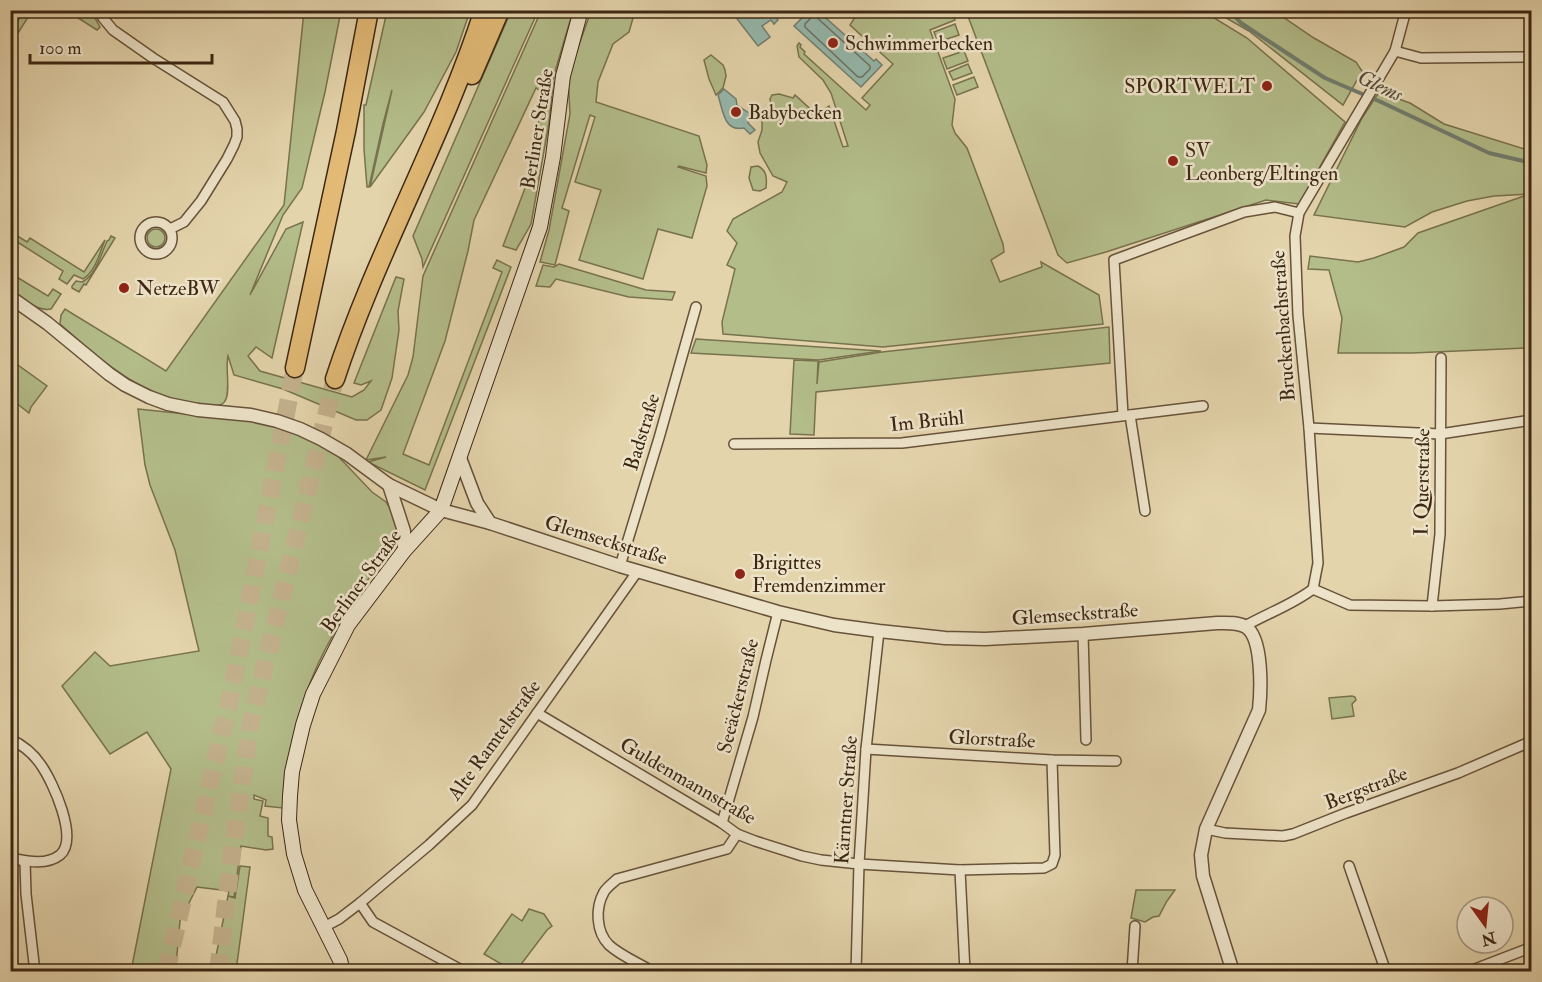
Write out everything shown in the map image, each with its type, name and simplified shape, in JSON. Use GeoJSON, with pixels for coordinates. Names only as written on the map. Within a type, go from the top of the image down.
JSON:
{"type":"FeatureCollection","features":[{"type":"Feature","properties":{"kind":"highway"},"geometry":{"type":"LineString","coordinates":[[335,379],[363,301],[437,133],[484,10]]}},
{"type":"Feature","properties":{"kind":"highway"},"geometry":{"type":"LineString","coordinates":[[437,133],[473,73],[500,10]]}},
{"type":"Feature","properties":{"kind":"highway"},"geometry":{"type":"LineString","coordinates":[[295,368],[369,13]]}},
{"type":"Feature","properties":{"kind":"main road","name":"Berliner Straße"},"geometry":{"type":"LineString","coordinates":[[343,972],[340,960],[305,890],[294,854],[289,820],[292,772],[303,725],[313,694],[348,625],[404,551],[441,510],[540,227],[553,157],[563,77],[581,10]]}},
{"type":"Feature","properties":{"kind":"street"},"geometry":{"type":"LineString","coordinates":[[99,10],[113,30],[223,102],[235,121],[237,137],[227,159],[201,201],[184,222],[170,229]]}},
{"type":"Feature","properties":{"kind":"street","name":"Bruckenbachstraße"},"geometry":{"type":"LineString","coordinates":[[1313,589],[1318,563],[1309,428],[1298,315],[1295,236],[1299,213],[1395,51],[1406,10]]}},
{"type":"Feature","properties":{"kind":"street"},"geometry":{"type":"LineString","coordinates":[[1395,51],[1421,58],[1532,57]]}},
{"type":"Feature","properties":{"kind":"street"},"geometry":{"type":"LineString","coordinates":[[1145,511],[1127,415],[1114,260],[1244,212],[1275,207],[1299,213]]}},
{"type":"Feature","properties":{"kind":"street","name":"Glemseckstraße"},"geometry":{"type":"LineString","coordinates":[[10,297],[47,323],[109,374],[148,397],[198,410],[251,415],[277,421],[300,429],[347,454],[388,485],[441,510],[637,572],[778,612],[834,625],[945,638],[985,639],[1083,634],[1217,622],[1245,626]]}},
{"type":"Feature","properties":{"kind":"street","name":"Badstraße"},"geometry":{"type":"LineString","coordinates":[[620,566],[660,438],[696,307]]}},
{"type":"Feature","properties":{"kind":"street","name":"I. Querstraße"},"geometry":{"type":"LineString","coordinates":[[1432,606],[1440,534],[1441,358]]}},
{"type":"Feature","properties":{"kind":"street","name":"Im Brühl"},"geometry":{"type":"LineString","coordinates":[[734,444],[902,443],[1203,406]]}},
{"type":"Feature","properties":{"kind":"street"},"geometry":{"type":"LineString","coordinates":[[1309,428],[1440,435],[1532,420]]}},
{"type":"Feature","properties":{"kind":"street"},"geometry":{"type":"LineString","coordinates":[[460,458],[477,503],[490,524]]}},
{"type":"Feature","properties":{"kind":"street"},"geometry":{"type":"LineString","coordinates":[[388,485],[404,531],[404,551]]}},
{"type":"Feature","properties":{"kind":"street","name":"Alte Ramtelstraße"},"geometry":{"type":"LineString","coordinates":[[324,927],[360,903],[472,806],[637,572]]}},
{"type":"Feature","properties":{"kind":"street"},"geometry":{"type":"LineString","coordinates":[[1233,972],[1203,876],[1201,855],[1206,829],[1259,710],[1261,694],[1257,644],[1245,626],[1299,600],[1313,589],[1350,605],[1432,606],[1532,601]]}},
{"type":"Feature","properties":{"kind":"street","name":"Seeäckerstraße"},"geometry":{"type":"LineString","coordinates":[[722,823],[753,717],[778,612]]}},
{"type":"Feature","properties":{"kind":"street","name":"Kärntner Straße"},"geometry":{"type":"LineString","coordinates":[[856,972],[859,864],[866,749],[879,631]]}},
{"type":"Feature","properties":{"kind":"street"},"geometry":{"type":"LineString","coordinates":[[1083,634],[1086,740]]}},
{"type":"Feature","properties":{"kind":"street","name":"Guldenmannstraße"},"geometry":{"type":"LineString","coordinates":[[537,713],[722,823],[736,834],[802,856],[859,864],[960,870],[1044,868],[1052,864],[1054,855],[1052,760]]}},
{"type":"Feature","properties":{"kind":"street"},"geometry":{"type":"LineString","coordinates":[[10,739],[24,746],[42,765],[59,801],[68,834],[66,847],[59,855],[47,861],[10,858]]}},
{"type":"Feature","properties":{"kind":"street","name":"Bergstraße"},"geometry":{"type":"LineString","coordinates":[[1206,829],[1225,833],[1283,836],[1293,834],[1458,772],[1532,741]]}},
{"type":"Feature","properties":{"kind":"street","name":"Glorstraße"},"geometry":{"type":"LineString","coordinates":[[866,749],[1052,760],[1116,761]]}},
{"type":"Feature","properties":{"kind":"street"},"geometry":{"type":"LineString","coordinates":[[653,972],[617,951],[604,939],[598,918],[605,891],[617,879],[727,849],[736,834]]}},
{"type":"Feature","properties":{"kind":"street"},"geometry":{"type":"LineString","coordinates":[[25,861],[26,894],[35,972]]}},
{"type":"Feature","properties":{"kind":"street"},"geometry":{"type":"LineString","coordinates":[[1348,866],[1386,972]]}},
{"type":"Feature","properties":{"kind":"street"},"geometry":{"type":"LineString","coordinates":[[960,870],[965,972]]}},
{"type":"Feature","properties":{"kind":"street"},"geometry":{"type":"LineString","coordinates":[[360,903],[373,922],[461,969]]}},
{"type":"Feature","properties":{"kind":"street"},"geometry":{"type":"LineString","coordinates":[[1132,972],[1135,926]]}},
{"type":"Feature","properties":{"kind":"street"},"geometry":{"type":"LineString","coordinates":[[1467,972],[1531,950]]}},
{"type":"Feature","properties":{"kind":"green space"},"geometry":{"type":"Polygon","coordinates":[[[24,11],[32,11],[11,44],[11,32],[24,11]]]}},
{"type":"Feature","properties":{"kind":"green space"},"geometry":{"type":"Polygon","coordinates":[[[67,11],[91,11],[100,27],[97,30],[67,11]]]}},
{"type":"Feature","properties":{"kind":"green space"},"geometry":{"type":"Polygon","coordinates":[[[304,11],[341,11],[325,92],[302,188],[283,215],[250,295],[286,229],[303,222],[272,358],[256,347],[248,356],[260,371],[352,397],[364,390],[371,381],[361,385],[354,383],[396,277],[404,279],[398,311],[399,330],[392,378],[381,410],[367,420],[356,420],[283,389],[234,375],[228,356],[228,392],[221,405],[181,401],[161,395],[143,387],[108,365],[60,324],[61,315],[65,309],[166,371],[284,205],[304,11]]]}},
{"type":"Feature","properties":{"kind":"green space"},"geometry":{"type":"Polygon","coordinates":[[[387,11],[470,11],[456,52],[424,112],[370,187],[392,90],[369,187],[367,187],[364,105],[366,105],[387,11]]]}},
{"type":"Feature","properties":{"kind":"green space"},"geometry":{"type":"Polygon","coordinates":[[[511,11],[538,11],[423,267],[413,236],[511,11]]]}},
{"type":"Feature","properties":{"kind":"green space"},"geometry":{"type":"Polygon","coordinates":[[[541,11],[573,11],[554,75],[549,123],[531,224],[516,250],[503,246],[527,183],[544,94],[536,88],[474,220],[445,341],[403,454],[429,465],[502,272],[493,268],[497,260],[511,267],[425,490],[368,462],[386,457],[366,460],[408,375],[413,357],[423,276],[541,11]]]}},
{"type":"Feature","properties":{"kind":"green space"},"geometry":{"type":"Polygon","coordinates":[[[591,11],[635,11],[629,32],[613,44],[598,82],[596,102],[699,136],[707,165],[706,173],[678,167],[706,176],[707,186],[692,238],[658,229],[643,279],[579,260],[601,190],[575,182],[595,117],[590,115],[562,208],[569,211],[555,265],[540,262],[549,230],[570,114],[568,76],[591,11]]]}},
{"type":"Feature","properties":{"kind":"green space"},"geometry":{"type":"Polygon","coordinates":[[[863,11],[952,11],[955,20],[930,30],[955,99],[952,125],[955,133],[967,148],[1003,244],[1004,252],[991,260],[1000,282],[1042,267],[1041,262],[1099,295],[1103,324],[883,347],[723,334],[722,322],[735,269],[727,265],[737,243],[727,231],[733,219],[782,192],[787,182],[773,176],[760,153],[758,142],[762,130],[762,115],[772,110],[770,99],[772,95],[779,94],[793,98],[795,95],[817,115],[829,106],[843,147],[848,146],[831,93],[823,80],[799,57],[797,46],[799,43],[804,54],[866,110],[870,105],[862,98],[893,64],[850,25],[863,11]]]}},
{"type":"Feature","properties":{"kind":"green space","name":"SV Leonberg/Eltingen"},"geometry":{"type":"Polygon","coordinates":[[[966,11],[1203,11],[1247,38],[1345,122],[1299,204],[1266,200],[1067,263],[1058,255],[966,11]]]}},
{"type":"Feature","properties":{"kind":"green space"},"geometry":{"type":"Polygon","coordinates":[[[1214,11],[1274,11],[1314,38],[1356,62],[1362,71],[1343,105],[1249,31],[1214,11]]]}},
{"type":"Feature","properties":{"kind":"green space"},"geometry":{"type":"Polygon","coordinates":[[[955,24],[959,35],[938,42],[934,32],[955,24]]]}},
{"type":"Feature","properties":{"kind":"green space"},"geometry":{"type":"Polygon","coordinates":[[[964,51],[968,61],[947,69],[943,58],[964,51]]]}},
{"type":"Feature","properties":{"kind":"green space"},"geometry":{"type":"Polygon","coordinates":[[[711,55],[723,65],[726,76],[723,88],[716,95],[704,60],[711,55]]]}},
{"type":"Feature","properties":{"kind":"green space"},"geometry":{"type":"Polygon","coordinates":[[[968,64],[972,73],[953,80],[949,72],[968,64]]]}},
{"type":"Feature","properties":{"kind":"green space"},"geometry":{"type":"Polygon","coordinates":[[[974,77],[978,87],[957,95],[953,85],[974,77]]]}},
{"type":"Feature","properties":{"kind":"green space"},"geometry":{"type":"Polygon","coordinates":[[[1379,92],[1410,103],[1444,124],[1531,151],[1531,194],[1494,196],[1467,201],[1432,212],[1405,227],[1314,215],[1362,118],[1379,92]]]}},
{"type":"Feature","properties":{"kind":"green space"},"geometry":{"type":"Polygon","coordinates":[[[758,166],[765,172],[766,178],[766,188],[760,191],[753,190],[749,178],[751,167],[758,166]]]}},
{"type":"Feature","properties":{"kind":"green space"},"geometry":{"type":"Polygon","coordinates":[[[1524,196],[1532,196],[1532,321],[1529,321],[1527,348],[1412,353],[1338,353],[1342,318],[1329,270],[1308,269],[1310,256],[1358,262],[1374,258],[1404,247],[1418,233],[1524,196]]]}},
{"type":"Feature","properties":{"kind":"green space"},"geometry":{"type":"Polygon","coordinates":[[[156,229],[162,232],[165,238],[162,244],[156,247],[150,244],[147,238],[150,232],[156,229]]]}},
{"type":"Feature","properties":{"kind":"green space"},"geometry":{"type":"Polygon","coordinates":[[[11,232],[27,242],[30,238],[84,272],[105,240],[91,272],[83,279],[74,275],[67,284],[59,279],[63,271],[11,238],[11,232]]]}},
{"type":"Feature","properties":{"kind":"green space"},"geometry":{"type":"Polygon","coordinates":[[[111,236],[115,238],[86,285],[84,284],[79,292],[72,288],[76,281],[82,282],[91,274],[111,236]]]}},
{"type":"Feature","properties":{"kind":"green space"},"geometry":{"type":"Polygon","coordinates":[[[559,264],[646,290],[675,292],[672,300],[629,297],[556,279],[550,287],[536,286],[543,265],[554,267],[559,264]]]}},
{"type":"Feature","properties":{"kind":"green space"},"geometry":{"type":"Polygon","coordinates":[[[10,273],[48,296],[53,289],[61,294],[51,309],[35,306],[11,289],[10,273]]]}},
{"type":"Feature","properties":{"kind":"green space"},"geometry":{"type":"Polygon","coordinates":[[[1109,327],[1110,363],[816,392],[814,435],[790,434],[794,360],[818,361],[817,384],[819,362],[882,352],[1109,327]]]}},
{"type":"Feature","properties":{"kind":"green space"},"geometry":{"type":"Polygon","coordinates":[[[696,339],[881,351],[819,360],[691,353],[696,339]]]}},
{"type":"Feature","properties":{"kind":"green space"},"geometry":{"type":"Polygon","coordinates":[[[11,360],[47,386],[29,413],[11,399],[11,360]]]}},
{"type":"Feature","properties":{"kind":"green space"},"geometry":{"type":"Polygon","coordinates":[[[138,409],[253,421],[294,430],[336,454],[372,492],[386,502],[394,514],[397,536],[340,623],[320,659],[301,709],[293,742],[283,808],[265,806],[266,800],[254,795],[254,799],[263,801],[260,816],[268,818],[268,836],[272,837],[273,849],[241,846],[234,897],[228,896],[229,891],[197,887],[180,921],[177,971],[131,971],[171,769],[147,732],[110,754],[62,686],[95,652],[110,666],[199,651],[175,550],[150,485],[145,465],[138,409]]]}},
{"type":"Feature","properties":{"kind":"green space"},"geometry":{"type":"Polygon","coordinates":[[[1352,696],[1356,700],[1352,704],[1354,716],[1332,719],[1329,698],[1352,696]]]}},
{"type":"Feature","properties":{"kind":"green space"},"geometry":{"type":"Polygon","coordinates":[[[240,866],[250,867],[236,971],[213,971],[228,896],[235,898],[240,866]]]}},
{"type":"Feature","properties":{"kind":"green space"},"geometry":{"type":"Polygon","coordinates":[[[1136,890],[1175,890],[1159,916],[1145,922],[1131,918],[1136,890]]]}},
{"type":"Feature","properties":{"kind":"green space"},"geometry":{"type":"Polygon","coordinates":[[[529,909],[544,914],[552,926],[516,971],[513,971],[484,954],[512,914],[522,921],[529,909]]]}},
{"type":"Feature","properties":{"kind":"water"},"geometry":{"type":"Polygon","coordinates":[[[731,11],[772,11],[778,20],[774,24],[771,20],[762,26],[770,37],[758,46],[731,11]]]}},
{"type":"Feature","properties":{"kind":"water","name":"Schwimmerbecken"},"geometry":{"type":"Polygon","coordinates":[[[809,11],[818,11],[874,61],[876,59],[882,65],[861,87],[794,26],[809,11]]]}},
{"type":"Feature","properties":{"kind":"water","name":"Babybecken"},"geometry":{"type":"Polygon","coordinates":[[[724,89],[736,99],[737,105],[749,113],[748,123],[755,130],[750,134],[744,128],[732,127],[725,119],[718,95],[724,89]]]}},
{"type":"Feature","properties":{"kind":"waterway","name":"Glems"},"geometry":{"type":"LineString","coordinates":[[1229,10],[1241,23],[1325,78],[1489,153],[1532,163]]}},
{"type":"Feature","properties":{"kind":"tunnel"},"geometry":{"type":"LineString","coordinates":[[166,972],[231,694],[295,368]]}},
{"type":"Feature","properties":{"kind":"tunnel"},"geometry":{"type":"LineString","coordinates":[[218,972],[250,727],[335,379]]}},
{"type":"Feature","properties":{"kind":"place","name":"Schwimmerbecken"},"geometry":{"type":"Point","coordinates":[833,43]}},
{"type":"Feature","properties":{"kind":"place","name":"SPORTWELT"},"geometry":{"type":"Point","coordinates":[1267,86]}},
{"type":"Feature","properties":{"kind":"place","name":"Babybecken"},"geometry":{"type":"Point","coordinates":[736,112]}},
{"type":"Feature","properties":{"kind":"place","name":"SV Leonberg/Eltingen"},"geometry":{"type":"Point","coordinates":[1173,161]}},
{"type":"Feature","properties":{"kind":"place","name":"NetzeBW"},"geometry":{"type":"Point","coordinates":[124,288]}},
{"type":"Feature","properties":{"kind":"place","name":"Brigittes Fremdenzimmer"},"geometry":{"type":"Point","coordinates":[740,574]}}]}
